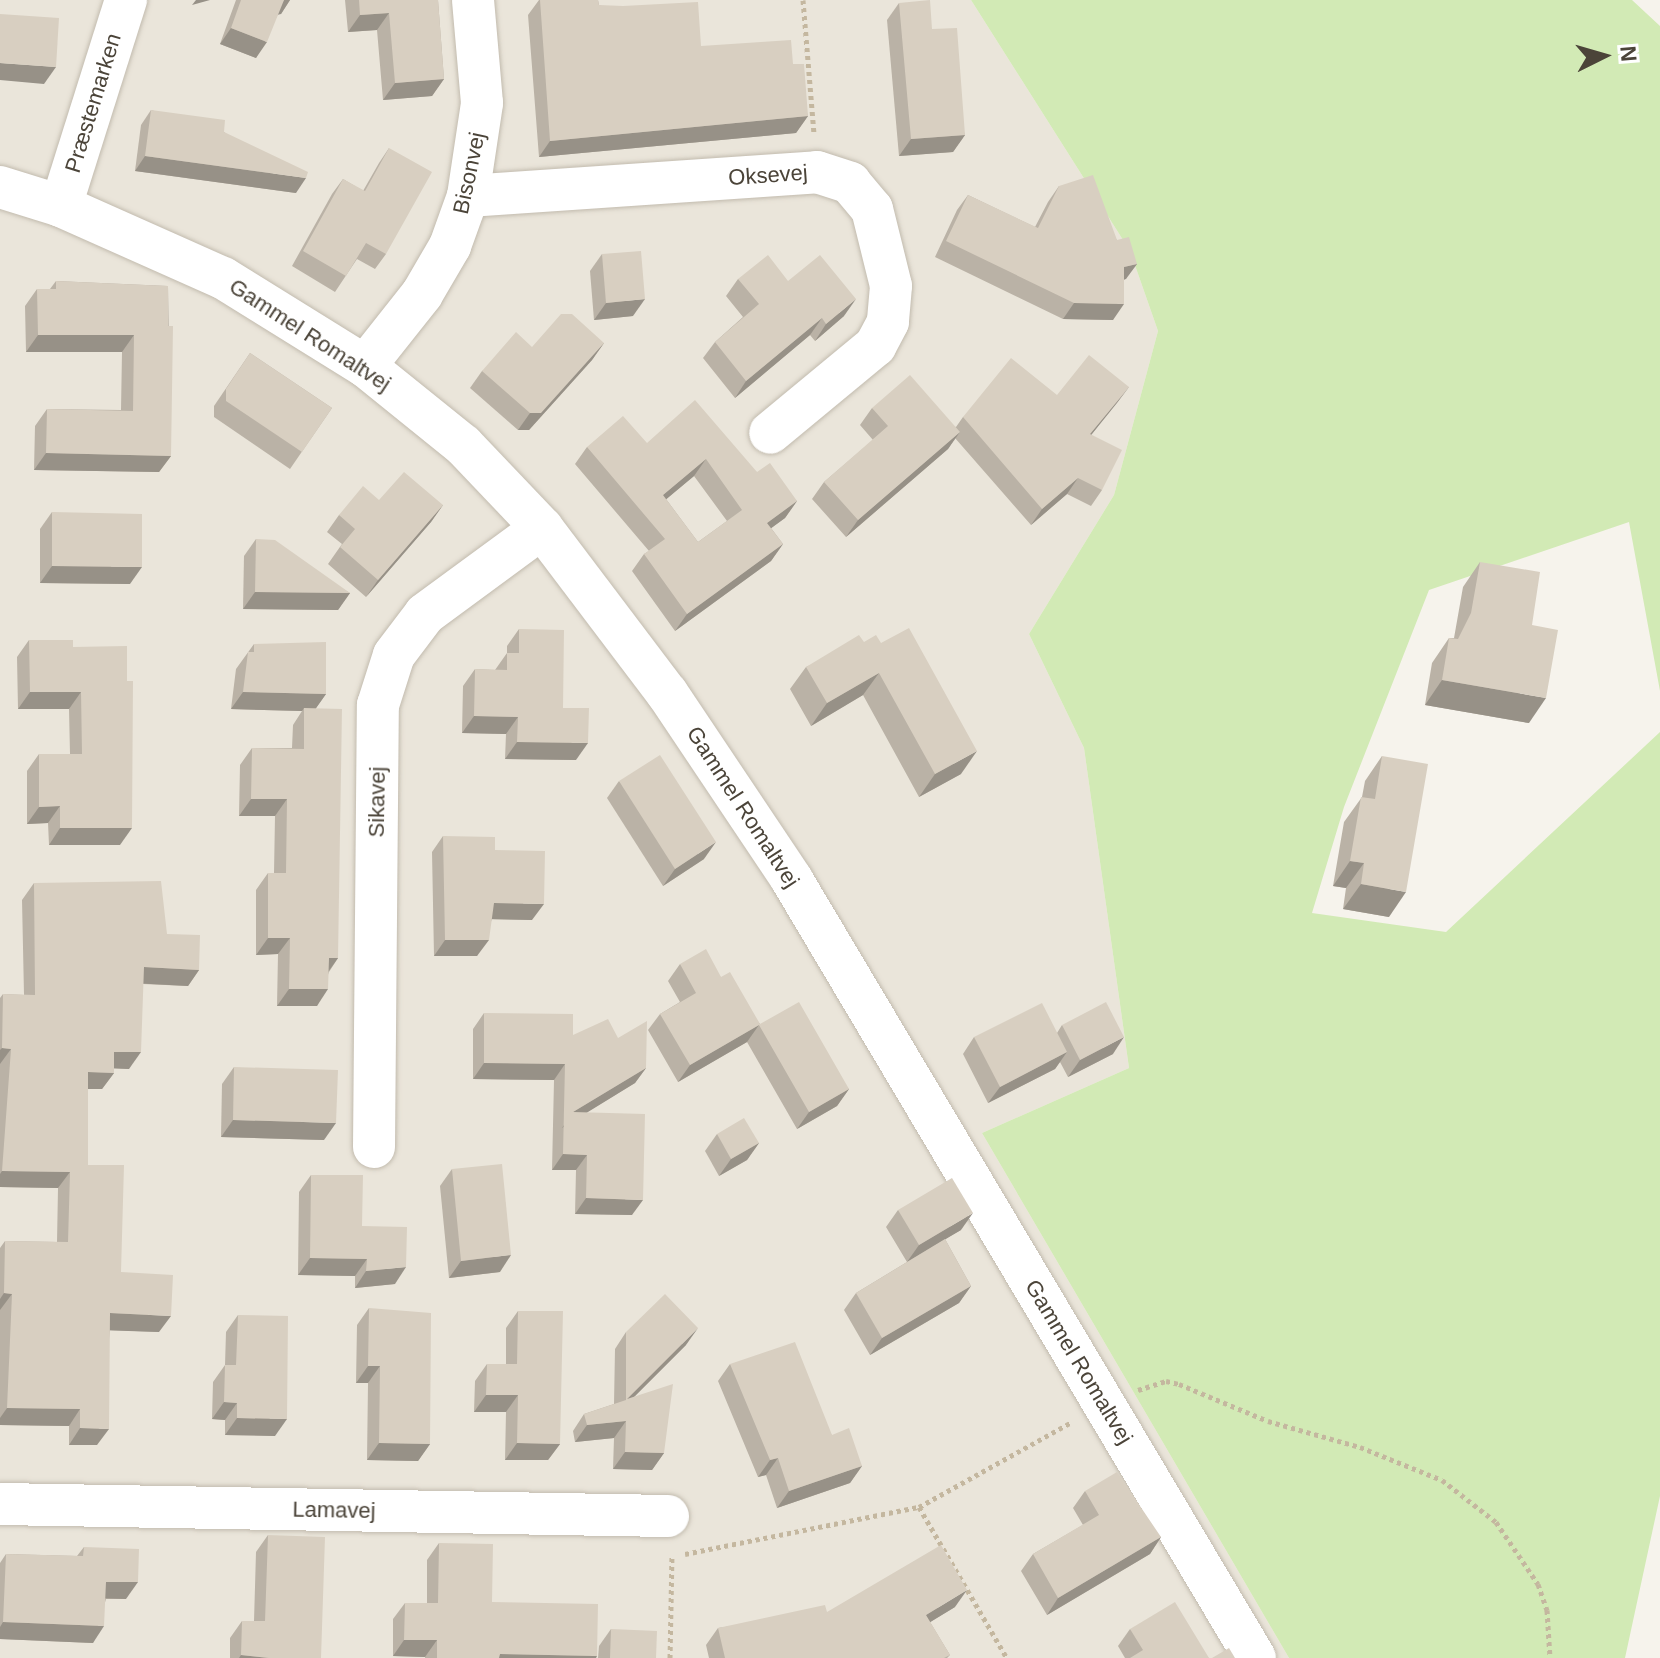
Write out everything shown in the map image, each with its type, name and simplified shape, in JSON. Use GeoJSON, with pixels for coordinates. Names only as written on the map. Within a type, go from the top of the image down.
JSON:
{"type":"FeatureCollection","features":[{"type":"Feature","properties":{"kind":"street","name":"Præstemarken"},"geometry":{"type":"LineString","coordinates":[[61,206],[126,0]]}},
{"type":"Feature","properties":{"kind":"street","name":"Bisonvej"},"geometry":{"type":"LineString","coordinates":[[365,366],[422,294],[450,246],[468,196],[482,103],[473,0]]}},
{"type":"Feature","properties":{"kind":"street","name":"Oksevej"},"geometry":{"type":"LineString","coordinates":[[468,196],[817,172],[850,183],[872,209],[891,286],[888,322],[875,346],[770,433]]}},
{"type":"Feature","properties":{"kind":"street","name":"Gammel Romaltvej"},"geometry":{"type":"LineString","coordinates":[[0,187],[61,206],[223,278],[365,366],[463,445],[542,528],[667,693],[792,880],[1255,1658]]}},
{"type":"Feature","properties":{"kind":"street","name":"Sikavej"},"geometry":{"type":"LineString","coordinates":[[374,1147],[378,705],[394,655],[425,614],[542,528]]}},
{"type":"Feature","properties":{"kind":"street","name":"Lamavej"},"geometry":{"type":"LineString","coordinates":[[0,1504],[670,1536]]}},
{"type":"Feature","properties":{"kind":"path"},"geometry":{"type":"LineString","coordinates":[[803,0],[817,172]]}},
{"type":"Feature","properties":{"kind":"path"},"geometry":{"type":"LineString","coordinates":[[670,1658],[670,1536],[919,1507],[1104,1404],[1166,1381],[1442,1480],[1496,1522],[1538,1584],[1547,1610],[1550,1658]]}},
{"type":"Feature","properties":{"kind":"path"},"geometry":{"type":"LineString","coordinates":[[919,1507],[1007,1658]]}},
{"type":"Feature","properties":{"kind":"shaded area"},"geometry":{"type":"Polygon","coordinates":[[[0,0],[971,0],[1130,251],[1158,331],[1114,495],[1029,634],[1084,748],[1129,1068],[982,1133],[1289,1658],[0,1658],[0,0]]]}},
{"type":"Feature","properties":{"kind":"green space"},"geometry":{"type":"Polygon","coordinates":[[[971,0],[1632,0],[1660,26],[1660,691],[1629,522],[1429,590],[1344,807],[1312,913],[1446,932],[1660,732],[1660,1496],[1625,1658],[1289,1658],[982,1133],[1129,1068],[1084,748],[1029,634],[1114,495],[1158,331],[1130,251],[971,0]]]}},
{"type":"Feature","properties":{"kind":"building"},"geometry":{"type":"Polygon","coordinates":[[[241,0],[284,0],[267,42],[231,28],[241,0]]]}},
{"type":"Feature","properties":{"kind":"building"},"geometry":{"type":"Polygon","coordinates":[[[359,0],[438,0],[444,79],[395,83],[389,13],[360,15],[359,0]]]}},
{"type":"Feature","properties":{"kind":"building"},"geometry":{"type":"Polygon","coordinates":[[[540,0],[598,0],[599,5],[623,6],[698,2],[701,46],[791,40],[793,64],[804,64],[808,116],[550,141],[540,0]]]}},
{"type":"Feature","properties":{"kind":"building"},"geometry":{"type":"Polygon","coordinates":[[[930,0],[932,29],[957,28],[965,135],[911,139],[899,3],[930,0]]]}},
{"type":"Feature","properties":{"kind":"building"},"geometry":{"type":"Polygon","coordinates":[[[0,14],[59,18],[56,67],[0,63],[0,14]]]}},
{"type":"Feature","properties":{"kind":"building"},"geometry":{"type":"Polygon","coordinates":[[[151,110],[225,120],[224,132],[308,172],[306,178],[145,156],[151,110]]]}},
{"type":"Feature","properties":{"kind":"building"},"geometry":{"type":"Polygon","coordinates":[[[389,148],[432,172],[386,254],[366,243],[346,276],[303,251],[343,179],[365,191],[389,148]]]}},
{"type":"Feature","properties":{"kind":"building"},"geometry":{"type":"Polygon","coordinates":[[[1093,175],[1117,240],[1129,237],[1137,264],[1124,267],[1124,304],[1074,303],[946,241],[968,195],[1038,228],[1059,186],[1093,175]]]}},
{"type":"Feature","properties":{"kind":"building"},"geometry":{"type":"Polygon","coordinates":[[[641,251],[645,299],[606,303],[602,254],[641,251]]]}},
{"type":"Feature","properties":{"kind":"building"},"geometry":{"type":"Polygon","coordinates":[[[768,255],[788,281],[820,255],[856,299],[826,324],[822,318],[746,381],[715,342],[759,304],[738,279],[768,255]]]}},
{"type":"Feature","properties":{"kind":"building"},"geometry":{"type":"Polygon","coordinates":[[[56,281],[168,286],[168,326],[173,326],[171,456],[46,453],[47,409],[133,411],[134,335],[38,335],[37,289],[56,289],[56,281]]]}},
{"type":"Feature","properties":{"kind":"building"},"geometry":{"type":"Polygon","coordinates":[[[561,314],[572,314],[604,343],[541,413],[530,413],[482,371],[516,332],[532,347],[561,314]]]}},
{"type":"Feature","properties":{"kind":"building"},"geometry":{"type":"Polygon","coordinates":[[[250,353],[332,408],[302,452],[226,401],[226,389],[250,353]]]}},
{"type":"Feature","properties":{"kind":"building"},"geometry":{"type":"Polygon","coordinates":[[[1089,355],[1129,387],[1090,434],[1122,450],[1102,490],[1078,478],[1042,509],[963,417],[1011,358],[1057,395],[1089,355]]]}},
{"type":"Feature","properties":{"kind":"building"},"geometry":{"type":"Polygon","coordinates":[[[910,375],[960,432],[858,520],[824,482],[888,426],[872,408],[910,375]]]}},
{"type":"Feature","properties":{"kind":"building"},"geometry":{"type":"Polygon","coordinates":[[[695,400],[757,472],[770,463],[797,501],[767,523],[783,544],[687,614],[644,554],[665,539],[587,447],[623,416],[647,443],[695,400]],[[706,459],[663,495],[698,542],[742,510],[706,459]]]}},
{"type":"Feature","properties":{"kind":"building"},"geometry":{"type":"Polygon","coordinates":[[[404,472],[443,505],[378,580],[340,547],[355,529],[339,515],[363,486],[379,500],[404,472]]]}},
{"type":"Feature","properties":{"kind":"building"},"geometry":{"type":"Polygon","coordinates":[[[52,512],[142,514],[142,567],[52,566],[52,512]]]}},
{"type":"Feature","properties":{"kind":"building"},"geometry":{"type":"Polygon","coordinates":[[[256,539],[275,540],[350,593],[255,592],[256,539]]]}},
{"type":"Feature","properties":{"kind":"building"},"geometry":{"type":"Polygon","coordinates":[[[1480,562],[1540,572],[1532,625],[1558,630],[1546,698],[1442,680],[1449,638],[1458,639],[1471,613],[1480,562]]]}},
{"type":"Feature","properties":{"kind":"building"},"geometry":{"type":"Polygon","coordinates":[[[909,628],[977,751],[935,774],[879,673],[827,703],[806,667],[859,635],[864,642],[876,635],[881,643],[909,628]]]}},
{"type":"Feature","properties":{"kind":"building"},"geometry":{"type":"Polygon","coordinates":[[[519,629],[564,630],[563,708],[589,708],[588,743],[517,742],[518,717],[474,716],[475,669],[507,670],[507,653],[519,653],[519,629]]]}},
{"type":"Feature","properties":{"kind":"building"},"geometry":{"type":"Polygon","coordinates":[[[29,640],[73,640],[73,647],[127,646],[127,681],[133,681],[132,828],[60,828],[60,806],[39,807],[39,754],[82,754],[81,692],[30,692],[29,640]]]}},
{"type":"Feature","properties":{"kind":"building"},"geometry":{"type":"Polygon","coordinates":[[[326,642],[326,694],[243,692],[248,652],[254,652],[254,644],[326,642]]]}},
{"type":"Feature","properties":{"kind":"building"},"geometry":{"type":"Polygon","coordinates":[[[304,708],[342,709],[338,958],[329,958],[328,989],[289,989],[290,938],[268,938],[268,873],[286,873],[287,799],[251,799],[252,748],[304,749],[304,708]]]}},
{"type":"Feature","properties":{"kind":"building"},"geometry":{"type":"Polygon","coordinates":[[[660,755],[716,842],[675,869],[619,781],[660,755]]]}},
{"type":"Feature","properties":{"kind":"building"},"geometry":{"type":"Polygon","coordinates":[[[1382,756],[1428,764],[1406,892],[1361,884],[1364,863],[1350,861],[1361,797],[1375,799],[1382,756]]]}},
{"type":"Feature","properties":{"kind":"building"},"geometry":{"type":"Polygon","coordinates":[[[443,836],[495,837],[495,850],[545,851],[544,904],[494,903],[489,940],[445,940],[443,836]]]}},
{"type":"Feature","properties":{"kind":"building"},"geometry":{"type":"Polygon","coordinates":[[[161,881],[167,934],[200,935],[199,970],[144,967],[141,1052],[114,1052],[114,1073],[88,1072],[88,1165],[124,1165],[121,1272],[173,1275],[171,1316],[110,1313],[109,1429],[80,1428],[80,1409],[7,1408],[12,1294],[4,1293],[5,1241],[68,1242],[70,1172],[2,1171],[11,1049],[2,1048],[3,994],[35,995],[34,883],[161,881]]]}},
{"type":"Feature","properties":{"kind":"building"},"geometry":{"type":"Polygon","coordinates":[[[706,949],[721,977],[730,972],[760,1024],[799,1002],[849,1089],[809,1112],[759,1025],[690,1065],[660,1014],[696,993],[680,964],[706,949]]]}},
{"type":"Feature","properties":{"kind":"building"},"geometry":{"type":"Polygon","coordinates":[[[1106,1002],[1124,1037],[1080,1060],[1062,1025],[1106,1002]]]}},
{"type":"Feature","properties":{"kind":"building"},"geometry":{"type":"Polygon","coordinates":[[[1042,1003],[1067,1052],[1000,1087],[974,1037],[1042,1003]]]}},
{"type":"Feature","properties":{"kind":"building"},"geometry":{"type":"Polygon","coordinates":[[[484,1013],[573,1014],[573,1035],[608,1019],[618,1038],[647,1021],[646,1068],[573,1112],[645,1114],[643,1200],[586,1198],[587,1155],[563,1154],[565,1064],[484,1063],[484,1013]]]}},
{"type":"Feature","properties":{"kind":"building"},"geometry":{"type":"Polygon","coordinates":[[[234,1067],[338,1070],[336,1123],[233,1120],[234,1067]]]}},
{"type":"Feature","properties":{"kind":"building"},"geometry":{"type":"Polygon","coordinates":[[[744,1118],[759,1143],[731,1159],[717,1134],[744,1118]]]}},
{"type":"Feature","properties":{"kind":"building"},"geometry":{"type":"Polygon","coordinates":[[[502,1164],[511,1255],[461,1261],[452,1169],[502,1164]]]}},
{"type":"Feature","properties":{"kind":"building"},"geometry":{"type":"Polygon","coordinates":[[[311,1175],[363,1175],[362,1226],[407,1227],[406,1267],[366,1271],[367,1259],[310,1258],[311,1175]]]}},
{"type":"Feature","properties":{"kind":"building"},"geometry":{"type":"Polygon","coordinates":[[[952,1178],[973,1213],[919,1245],[898,1210],[952,1178]]]}},
{"type":"Feature","properties":{"kind":"building"},"geometry":{"type":"Polygon","coordinates":[[[945,1239],[971,1286],[882,1338],[856,1293],[945,1239]]]}},
{"type":"Feature","properties":{"kind":"building"},"geometry":{"type":"Polygon","coordinates":[[[665,1294],[698,1328],[627,1399],[673,1384],[664,1453],[625,1452],[626,1421],[587,1425],[584,1414],[626,1400],[626,1332],[665,1294]]]}},
{"type":"Feature","properties":{"kind":"building"},"geometry":{"type":"Polygon","coordinates":[[[369,1308],[431,1313],[430,1444],[379,1443],[380,1366],[368,1366],[369,1308]]]}},
{"type":"Feature","properties":{"kind":"building"},"geometry":{"type":"Polygon","coordinates":[[[518,1311],[563,1311],[560,1444],[517,1443],[518,1395],[486,1395],[487,1364],[517,1364],[518,1311]]]}},
{"type":"Feature","properties":{"kind":"building"},"geometry":{"type":"Polygon","coordinates":[[[238,1315],[288,1316],[287,1419],[237,1418],[237,1403],[224,1402],[225,1365],[236,1365],[238,1315]]]}},
{"type":"Feature","properties":{"kind":"building"},"geometry":{"type":"Polygon","coordinates":[[[795,1342],[832,1435],[849,1428],[862,1466],[789,1491],[778,1458],[770,1460],[730,1364],[795,1342]]]}},
{"type":"Feature","properties":{"kind":"building"},"geometry":{"type":"Polygon","coordinates":[[[1117,1472],[1161,1537],[1058,1598],[1033,1554],[1099,1515],[1085,1491],[1117,1472]]]}},
{"type":"Feature","properties":{"kind":"building"},"geometry":{"type":"Polygon","coordinates":[[[268,1535],[325,1537],[321,1658],[241,1655],[242,1621],[265,1621],[268,1535]]]}},
{"type":"Feature","properties":{"kind":"building"},"geometry":{"type":"Polygon","coordinates":[[[439,1543],[493,1544],[492,1602],[598,1604],[597,1656],[500,1654],[499,1658],[437,1658],[437,1640],[404,1640],[405,1603],[438,1603],[439,1543]]]}},
{"type":"Feature","properties":{"kind":"building"},"geometry":{"type":"Polygon","coordinates":[[[941,1545],[967,1590],[926,1615],[950,1655],[944,1658],[725,1658],[718,1628],[825,1605],[827,1612],[941,1545]]]}},
{"type":"Feature","properties":{"kind":"building"},"geometry":{"type":"Polygon","coordinates":[[[84,1547],[139,1549],[138,1582],[106,1582],[104,1626],[3,1622],[6,1554],[83,1556],[84,1547]]]}},
{"type":"Feature","properties":{"kind":"building"},"geometry":{"type":"Polygon","coordinates":[[[1175,1602],[1209,1658],[1130,1658],[1143,1650],[1130,1629],[1175,1602]]]}},
{"type":"Feature","properties":{"kind":"building"},"geometry":{"type":"Polygon","coordinates":[[[611,1629],[657,1631],[656,1658],[610,1658],[611,1629]]]}},
{"type":"Feature","properties":{"kind":"building"},"geometry":{"type":"Polygon","coordinates":[[[1229,1648],[1235,1658],[1212,1658],[1229,1648]]]}}]}
